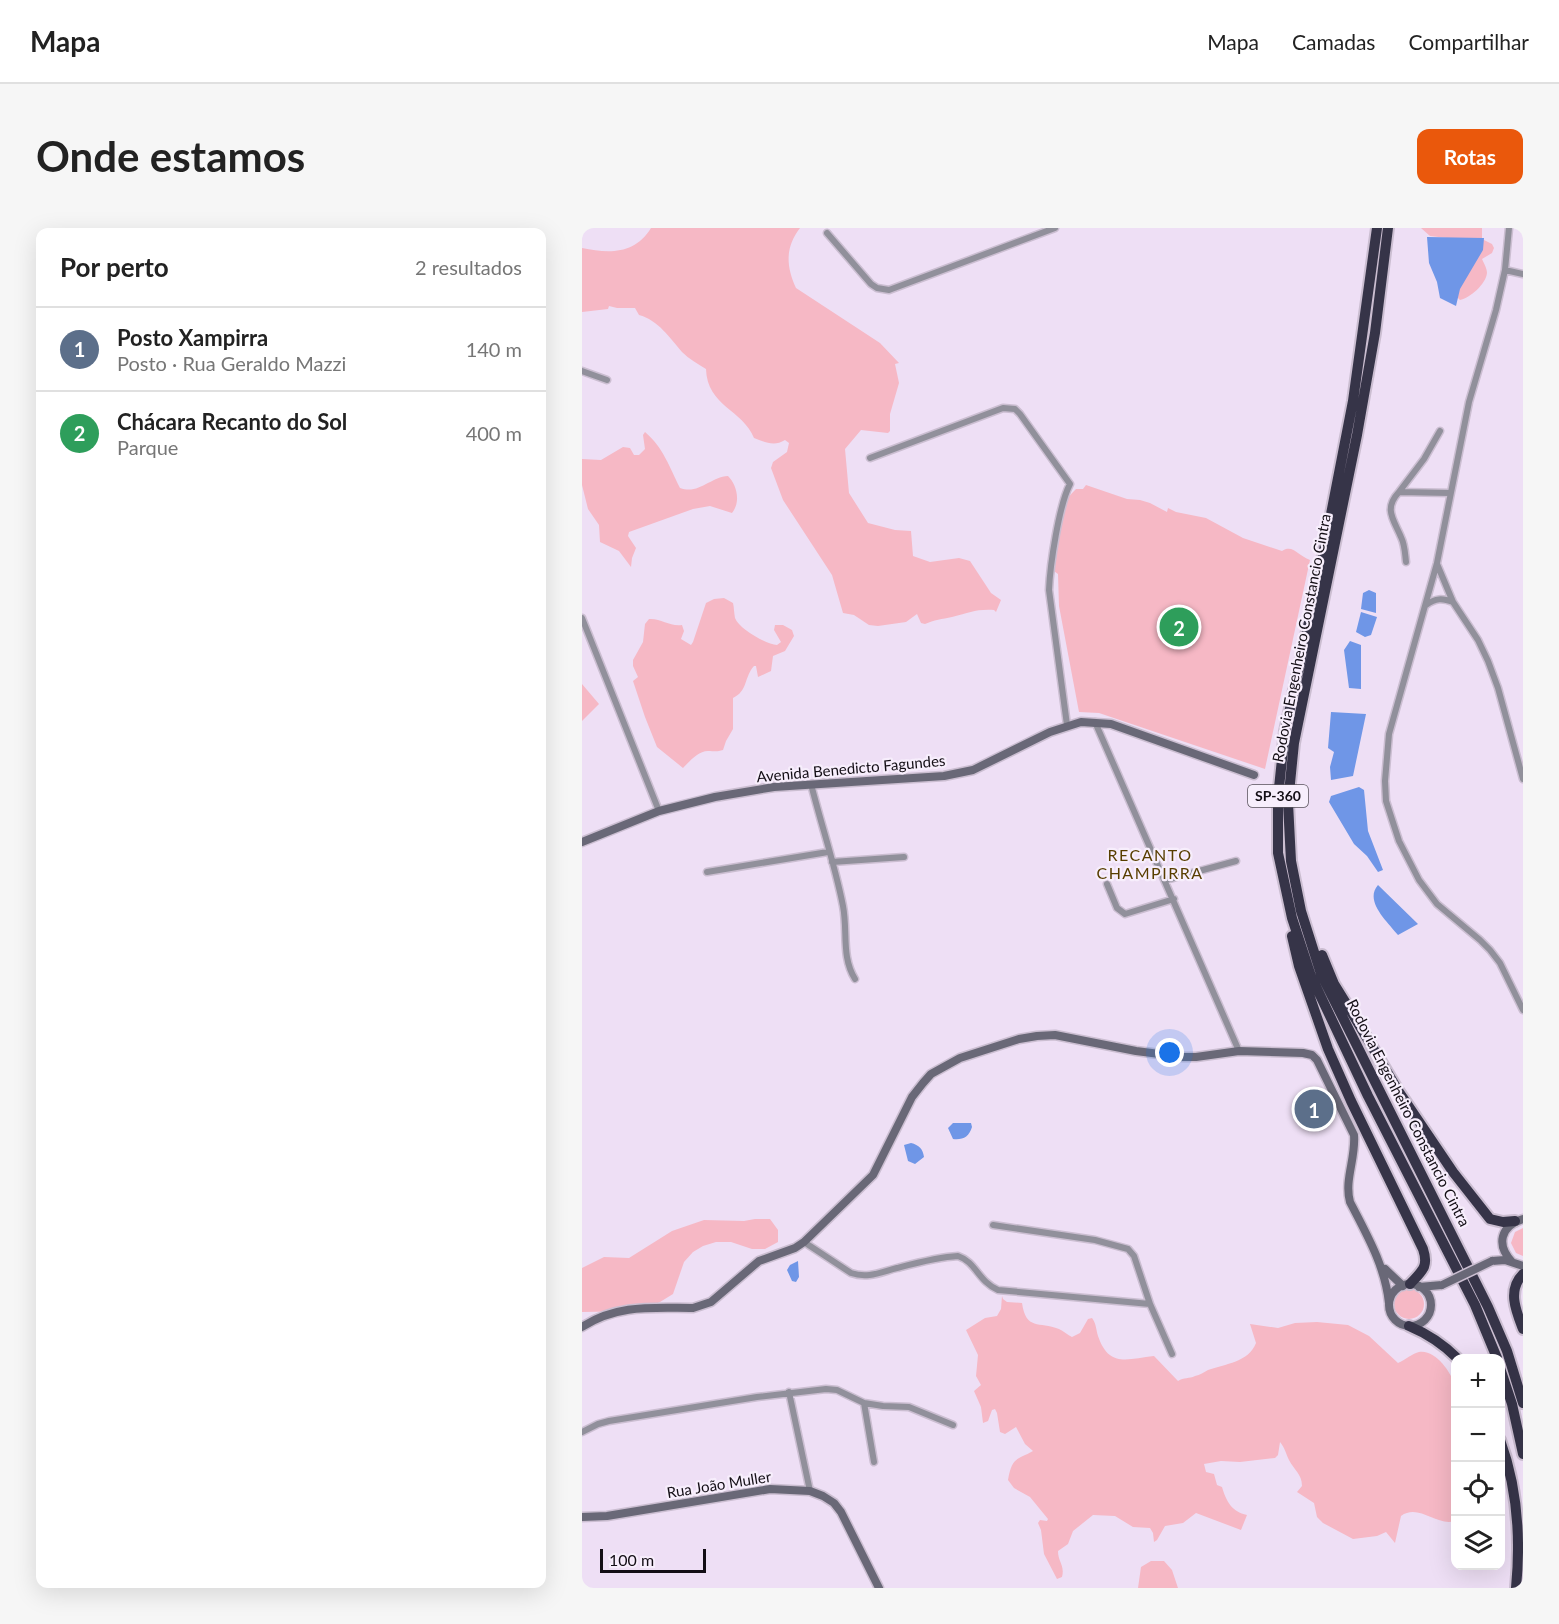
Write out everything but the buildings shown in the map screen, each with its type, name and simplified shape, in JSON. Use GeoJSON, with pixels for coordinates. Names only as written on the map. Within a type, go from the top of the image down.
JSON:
{"type":"FeatureCollection","features":[{"type":"Feature","properties":{"kind":"highway","name":"Rodovia Engenheiro Constancio Cintra"},"geometry":{"type":"LineString","coordinates":[[1377,228],[1353,401],[1318,581],[1285,731],[1279,769],[1278,852],[1311,976],[1475,1305],[1495,1354]]}},
{"type":"Feature","properties":{"kind":"highway","name":"Rodovia Engenheiro Constancio Cintra"},"geometry":{"type":"LineString","coordinates":[[1388,228],[1376,333],[1337,543],[1303,697],[1290,778],[1288,831],[1296,914],[1321,974],[1488,1307],[1507,1351],[1523,1402]]}},
{"type":"Feature","properties":{"kind":"highway"},"geometry":{"type":"LineString","coordinates":[[1296,914],[1334,984],[1399,1092],[1453,1172],[1490,1219],[1503,1222],[1519,1220]]}},
{"type":"Feature","properties":{"kind":"highway"},"geometry":{"type":"LineString","coordinates":[[1296,914],[1292,937],[1299,966],[1328,1049],[1350,1101],[1374,1146],[1426,1259],[1425,1266],[1411,1286]]}},
{"type":"Feature","properties":{"kind":"highway"},"geometry":{"type":"LineString","coordinates":[[1523,1274],[1515,1284],[1514,1295],[1523,1329]]}},
{"type":"Feature","properties":{"kind":"highway"},"geometry":{"type":"LineString","coordinates":[[1408,1326],[1430,1335],[1452,1354]]}},
{"type":"Feature","properties":{"kind":"highway"},"geometry":{"type":"LineString","coordinates":[[1505,1383],[1523,1454]]}},
{"type":"Feature","properties":{"kind":"highway"},"geometry":{"type":"LineString","coordinates":[[1505,1455],[1511,1473],[1518,1521],[1516,1588]]}},
{"type":"Feature","properties":{"kind":"street"},"geometry":{"type":"LineString","coordinates":[[828,232],[870,284],[889,290],[1055,228]]}},
{"type":"Feature","properties":{"kind":"street"},"geometry":{"type":"LineString","coordinates":[[1509,228],[1505,270],[1496,310],[1469,402],[1437,563],[1389,734],[1385,767],[1386,801],[1399,841],[1419,880],[1437,904],[1480,940],[1495,957],[1523,1010]]}},
{"type":"Feature","properties":{"kind":"street"},"geometry":{"type":"LineString","coordinates":[[1505,270],[1523,274]]}},
{"type":"Feature","properties":{"kind":"street"},"geometry":{"type":"LineString","coordinates":[[582,371],[607,380]]}},
{"type":"Feature","properties":{"kind":"street"},"geometry":{"type":"LineString","coordinates":[[870,458],[1003,408],[1015,409],[1020,414],[1070,484],[1061,517],[1049,590],[1067,725]]}},
{"type":"Feature","properties":{"kind":"street"},"geometry":{"type":"LineString","coordinates":[[1406,562],[1402,539],[1390,513],[1393,499],[1424,459],[1440,431]]}},
{"type":"Feature","properties":{"kind":"street"},"geometry":{"type":"LineString","coordinates":[[1399,492],[1450,493]]}},
{"type":"Feature","properties":{"kind":"street"},"geometry":{"type":"LineString","coordinates":[[1437,563],[1453,602],[1478,640],[1488,661],[1498,688],[1523,779]]}},
{"type":"Feature","properties":{"kind":"street"},"geometry":{"type":"LineString","coordinates":[[1426,605],[1443,598],[1453,602]]}},
{"type":"Feature","properties":{"kind":"street"},"geometry":{"type":"LineString","coordinates":[[582,618],[659,811]]}},
{"type":"Feature","properties":{"kind":"street"},"geometry":{"type":"LineString","coordinates":[[1095,721],[1239,1050]]}},
{"type":"Feature","properties":{"kind":"street","name":"Avenida Benedicto Fagundes"},"geometry":{"type":"LineString","coordinates":[[582,842],[659,811],[746,792],[810,784],[944,776],[965,772],[988,764],[1067,725],[1095,721],[1132,731],[1254,775]]}},
{"type":"Feature","properties":{"kind":"street"},"geometry":{"type":"LineString","coordinates":[[810,784],[844,909],[847,963],[855,979]]}},
{"type":"Feature","properties":{"kind":"street"},"geometry":{"type":"LineString","coordinates":[[707,872],[828,852]]}},
{"type":"Feature","properties":{"kind":"street"},"geometry":{"type":"LineString","coordinates":[[832,862],[904,857]]}},
{"type":"Feature","properties":{"kind":"street"},"geometry":{"type":"LineString","coordinates":[[1166,880],[1236,861]]}},
{"type":"Feature","properties":{"kind":"street"},"geometry":{"type":"LineString","coordinates":[[1107,884],[1117,908],[1125,914],[1174,899]]}},
{"type":"Feature","properties":{"kind":"street"},"geometry":{"type":"LineString","coordinates":[[582,1327],[601,1316],[625,1309],[703,1306],[759,1262],[795,1248],[804,1242],[873,1174],[912,1097],[931,1074],[960,1058],[1019,1039],[1046,1036],[1072,1037],[1136,1051],[1183,1057],[1239,1050],[1303,1053],[1317,1060],[1354,1135],[1355,1146],[1347,1191],[1350,1203],[1383,1267],[1390,1311],[1394,1318],[1400,1324],[1408,1326],[1424,1321],[1440,1286]]}},
{"type":"Feature","properties":{"kind":"street"},"geometry":{"type":"LineString","coordinates":[[1512,1262],[1505,1255],[1502,1246],[1503,1236],[1507,1227],[1519,1220]]}},
{"type":"Feature","properties":{"kind":"street"},"geometry":{"type":"LineString","coordinates":[[993,1225],[1122,1246],[1134,1256],[1150,1304],[1172,1354]]}},
{"type":"Feature","properties":{"kind":"street"},"geometry":{"type":"LineString","coordinates":[[804,1242],[856,1275],[872,1276],[904,1266],[958,1256],[969,1262],[984,1282],[998,1290],[1150,1304]]}},
{"type":"Feature","properties":{"kind":"street"},"geometry":{"type":"LineString","coordinates":[[1492,1261],[1502,1246]]}},
{"type":"Feature","properties":{"kind":"street"},"geometry":{"type":"LineString","coordinates":[[1389,1303],[1391,1296],[1411,1286],[1440,1286],[1492,1261],[1512,1262],[1523,1266]]}},
{"type":"Feature","properties":{"kind":"street"},"geometry":{"type":"LineString","coordinates":[[1383,1267],[1430,1298],[1431,1305]]}},
{"type":"Feature","properties":{"kind":"street"},"geometry":{"type":"LineString","coordinates":[[582,1432],[609,1421],[789,1392],[826,1389],[837,1390],[864,1402],[883,1406],[909,1407],[953,1425]]}},
{"type":"Feature","properties":{"kind":"street"},"geometry":{"type":"LineString","coordinates":[[789,1392],[810,1491]]}},
{"type":"Feature","properties":{"kind":"street"},"geometry":{"type":"LineString","coordinates":[[864,1402],[874,1462]]}},
{"type":"Feature","properties":{"kind":"street","name":"Rua João Muller"},"geometry":{"type":"LineString","coordinates":[[582,1517],[607,1516],[770,1489],[810,1491],[834,1503],[841,1512],[879,1588]]}},
{"type":"Feature","properties":{"kind":"shaded area"},"geometry":{"type":"Polygon","coordinates":[[[651,228],[800,228],[795,235],[789,257],[790,272],[796,288],[880,343],[899,363],[895,364],[899,383],[890,414],[890,431],[888,433],[861,430],[845,449],[849,493],[868,523],[895,530],[911,531],[913,556],[930,562],[959,558],[970,561],[991,593],[1001,600],[996,612],[994,610],[977,611],[925,624],[921,623],[917,614],[906,622],[878,626],[869,625],[854,615],[843,613],[832,575],[783,500],[771,468],[773,462],[787,452],[789,443],[785,440],[770,443],[754,438],[742,421],[712,391],[706,369],[685,355],[663,330],[646,317],[639,315],[635,308],[609,306],[608,309],[582,312],[582,248],[602,251],[621,250],[637,243],[651,228]]]}},
{"type":"Feature","properties":{"kind":"shaded area"},"geometry":{"type":"Polygon","coordinates":[[[1421,228],[1482,228],[1482,239],[1492,244],[1494,248],[1492,253],[1482,259],[1487,273],[1481,286],[1460,300],[1457,297],[1447,238],[1430,236],[1421,228]]]}},
{"type":"Feature","properties":{"kind":"shaded area"},"geometry":{"type":"Polygon","coordinates":[[[645,432],[661,451],[680,488],[687,490],[699,488],[716,479],[728,476],[736,489],[737,499],[732,513],[710,506],[693,509],[629,532],[628,536],[636,548],[631,567],[619,551],[600,542],[599,525],[588,509],[582,485],[582,459],[601,460],[623,447],[630,448],[634,455],[639,455],[645,449],[643,435],[645,432]]]}},
{"type":"Feature","properties":{"kind":"shaded area"},"geometry":{"type":"Polygon","coordinates":[[[1086,485],[1127,499],[1150,503],[1167,512],[1168,508],[1176,512],[1206,518],[1243,538],[1282,551],[1293,550],[1310,560],[1265,769],[1099,713],[1079,712],[1059,606],[1058,574],[1051,569],[1050,547],[1054,526],[1063,506],[1076,489],[1083,489],[1086,485]]]}},
{"type":"Feature","properties":{"kind":"shaded area"},"geometry":{"type":"Polygon","coordinates":[[[724,598],[733,603],[735,618],[738,622],[760,639],[777,645],[781,642],[774,630],[775,625],[783,625],[792,630],[794,636],[785,651],[773,656],[771,671],[758,677],[756,666],[754,666],[744,688],[733,698],[733,729],[723,750],[701,753],[683,768],[657,747],[633,681],[638,677],[633,660],[643,642],[645,624],[649,619],[682,625],[684,631],[681,639],[691,645],[706,603],[724,598]]]}},
{"type":"Feature","properties":{"kind":"shaded area"},"geometry":{"type":"Polygon","coordinates":[[[582,684],[599,704],[582,721],[582,684]]]}},
{"type":"Feature","properties":{"kind":"shaded area"},"geometry":{"type":"Polygon","coordinates":[[[770,1219],[778,1230],[778,1242],[765,1249],[752,1249],[731,1242],[716,1242],[703,1246],[693,1252],[684,1262],[673,1294],[660,1302],[639,1311],[582,1312],[582,1268],[604,1257],[629,1258],[672,1231],[704,1220],[770,1219]]]}},
{"type":"Feature","properties":{"kind":"shaded area"},"geometry":{"type":"Polygon","coordinates":[[[1523,1228],[1523,1256],[1516,1253],[1511,1243],[1515,1232],[1523,1228]]]}},
{"type":"Feature","properties":{"kind":"shaded area"},"geometry":{"type":"Polygon","coordinates":[[[1409,1289],[1420,1293],[1424,1304],[1420,1315],[1409,1319],[1398,1315],[1394,1304],[1398,1293],[1409,1289]]]}},
{"type":"Feature","properties":{"kind":"shaded area"},"geometry":{"type":"Polygon","coordinates":[[[1002,1296],[1007,1302],[1022,1303],[1027,1318],[1034,1324],[1059,1329],[1072,1337],[1080,1333],[1088,1319],[1092,1318],[1102,1346],[1113,1357],[1127,1359],[1154,1356],[1178,1381],[1236,1361],[1248,1354],[1256,1343],[1250,1324],[1278,1328],[1295,1323],[1317,1322],[1348,1325],[1369,1336],[1398,1363],[1419,1352],[1431,1354],[1442,1362],[1451,1376],[1451,1522],[1442,1521],[1421,1513],[1408,1513],[1401,1516],[1395,1543],[1386,1532],[1377,1536],[1353,1539],[1323,1523],[1317,1517],[1314,1503],[1297,1492],[1302,1486],[1301,1478],[1280,1442],[1278,1455],[1275,1458],[1204,1464],[1206,1472],[1214,1474],[1217,1485],[1222,1487],[1230,1505],[1247,1515],[1241,1530],[1196,1513],[1183,1523],[1165,1526],[1154,1542],[1150,1528],[1133,1527],[1115,1516],[1093,1515],[1073,1531],[1068,1544],[1058,1551],[1063,1573],[1062,1577],[1057,1579],[1044,1554],[1038,1523],[1040,1520],[1047,1521],[1048,1519],[1030,1497],[1014,1488],[1008,1480],[1013,1463],[1033,1451],[1025,1444],[1016,1427],[1005,1434],[1000,1432],[995,1409],[992,1410],[988,1421],[983,1423],[981,1407],[974,1391],[981,1385],[976,1376],[978,1355],[966,1330],[985,1318],[997,1316],[1001,1309],[1002,1296]]]}},
{"type":"Feature","properties":{"kind":"shaded area"},"geometry":{"type":"Polygon","coordinates":[[[1151,1561],[1164,1561],[1172,1570],[1178,1588],[1138,1588],[1141,1567],[1151,1561]]]}},
{"type":"Feature","properties":{"kind":"water"},"geometry":{"type":"Polygon","coordinates":[[[1427,237],[1484,238],[1483,250],[1460,289],[1456,306],[1440,298],[1437,282],[1429,263],[1427,237]]]}},
{"type":"Feature","properties":{"kind":"water"},"geometry":{"type":"Polygon","coordinates":[[[1369,590],[1376,593],[1376,613],[1361,609],[1363,593],[1369,590]]]}},
{"type":"Feature","properties":{"kind":"water"},"geometry":{"type":"Polygon","coordinates":[[[1361,612],[1377,617],[1371,635],[1365,637],[1356,632],[1361,612]]]}},
{"type":"Feature","properties":{"kind":"water"},"geometry":{"type":"Polygon","coordinates":[[[1350,641],[1361,645],[1361,689],[1349,688],[1344,650],[1350,641]]]}},
{"type":"Feature","properties":{"kind":"water"},"geometry":{"type":"Polygon","coordinates":[[[1331,712],[1366,714],[1353,776],[1331,780],[1330,767],[1334,752],[1328,748],[1331,712]]]}},
{"type":"Feature","properties":{"kind":"water"},"geometry":{"type":"Polygon","coordinates":[[[1359,787],[1364,790],[1368,831],[1383,870],[1378,872],[1367,856],[1354,844],[1329,802],[1331,796],[1359,787]]]}},
{"type":"Feature","properties":{"kind":"water"},"geometry":{"type":"Polygon","coordinates":[[[1378,885],[1418,924],[1398,935],[1375,904],[1374,891],[1378,885]]]}},
{"type":"Feature","properties":{"kind":"water"},"geometry":{"type":"Polygon","coordinates":[[[953,1123],[971,1123],[972,1127],[965,1137],[953,1139],[948,1128],[953,1123]]]}},
{"type":"Feature","properties":{"kind":"water"},"geometry":{"type":"Polygon","coordinates":[[[911,1143],[920,1148],[924,1157],[915,1164],[908,1161],[904,1145],[911,1143]]]}},
{"type":"Feature","properties":{"kind":"water"},"geometry":{"type":"Polygon","coordinates":[[[798,1261],[799,1277],[796,1282],[792,1281],[787,1270],[790,1265],[798,1261]]]}},
{"type":"Feature","properties":{"kind":"place","name":"Chácara Recanto do Sol"},"geometry":{"type":"Point","coordinates":[1179,627]}},
{"type":"Feature","properties":{"kind":"place","name":"Posto Xampirra"},"geometry":{"type":"Point","coordinates":[1314,1109]}},
{"type":"Feature","properties":{"kind":"district","name":"RECANTO CHAMPIRRA"},"geometry":{"type":"Point","coordinates":[1150,864]}}]}
